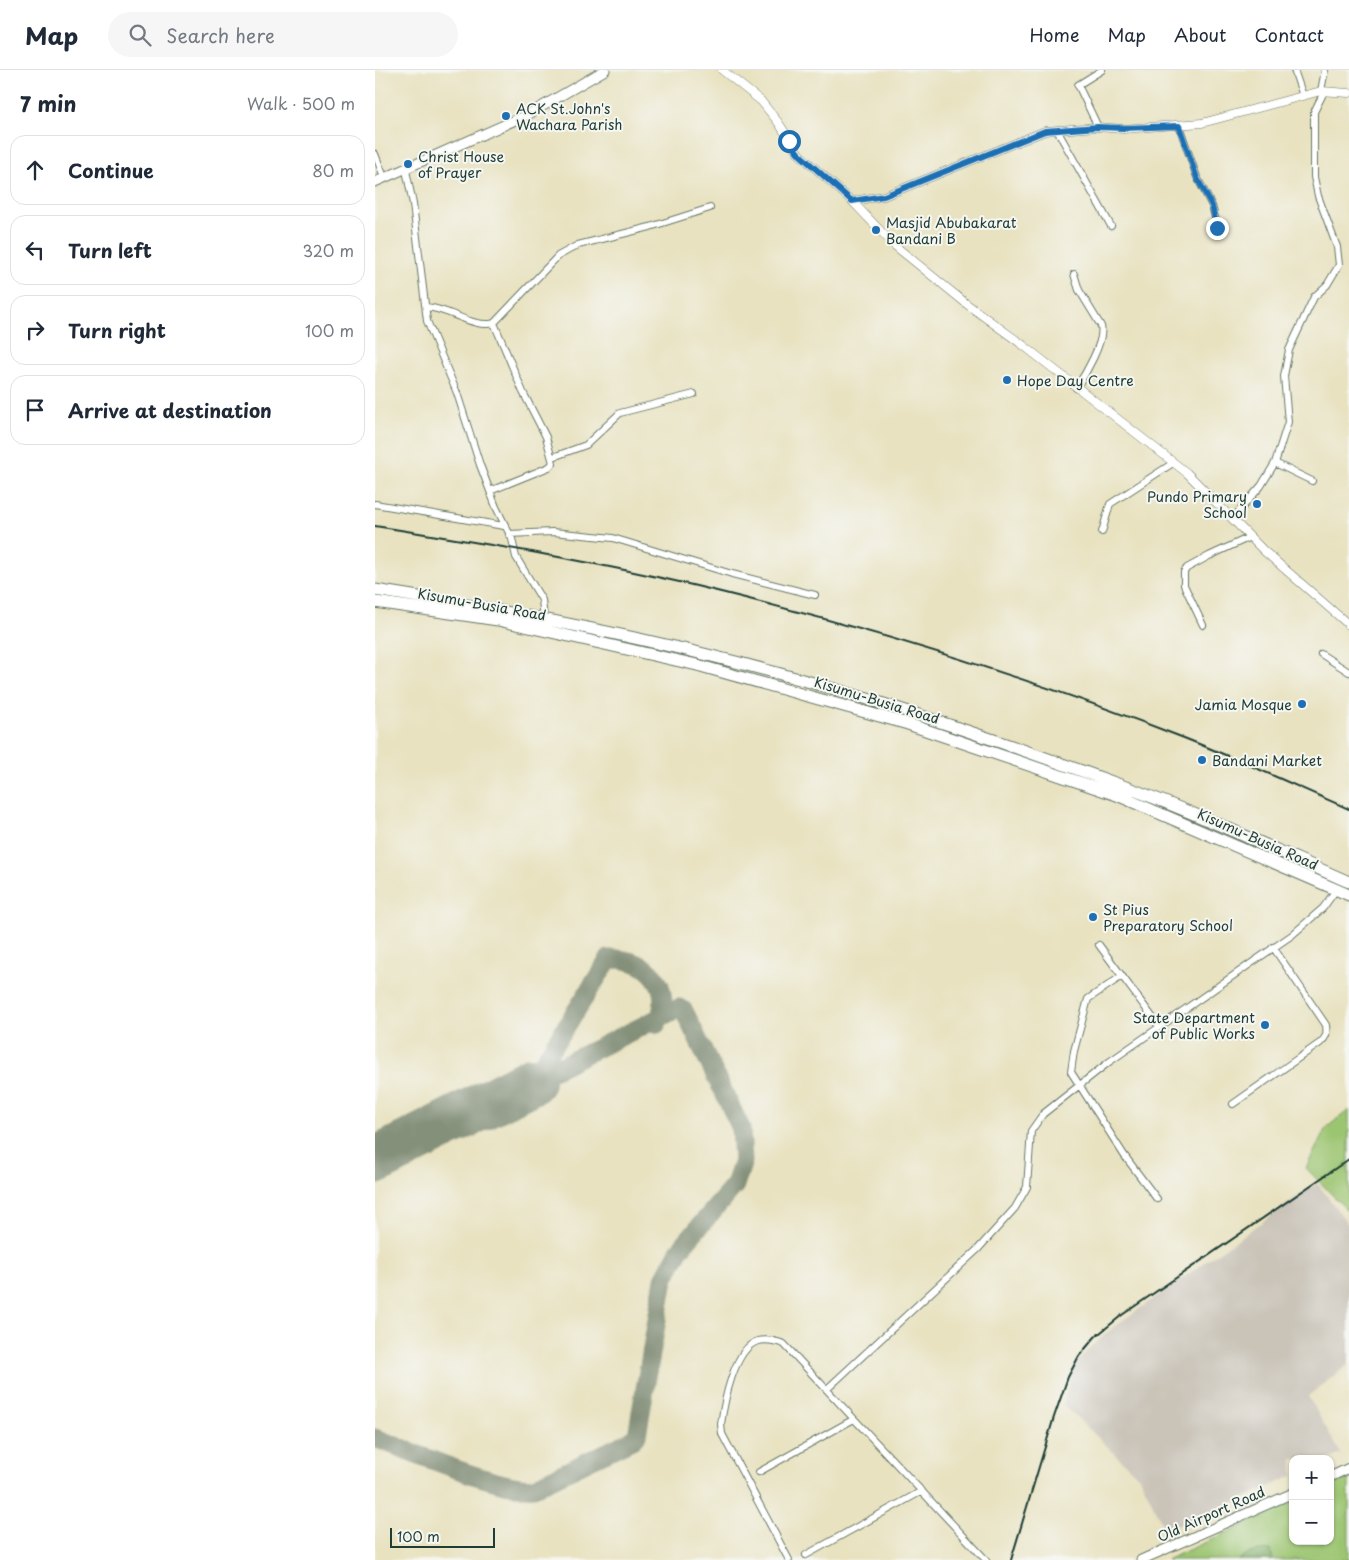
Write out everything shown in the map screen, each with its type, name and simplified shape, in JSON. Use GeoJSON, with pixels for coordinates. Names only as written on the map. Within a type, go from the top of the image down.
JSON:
{"type":"FeatureCollection","features":[{"type":"Feature","properties":{"kind":"highway","name":"Kisumu-Busia Road"},"geometry":{"type":"LineString","coordinates":[[375,590],[544,619],[777,673],[931,719],[1124,786],[1203,818],[1349,882]]}},
{"type":"Feature","properties":{"kind":"highway","name":"Kisumu-Busia Road"},"geometry":{"type":"LineString","coordinates":[[375,602],[498,620],[697,664],[908,724],[1117,796],[1349,895]]}},
{"type":"Feature","properties":{"kind":"main road"},"geometry":{"type":"LineString","coordinates":[[375,182],[529,114],[605,70]]}},
{"type":"Feature","properties":{"kind":"main road"},"geometry":{"type":"LineString","coordinates":[[1334,1475],[1349,1468]]}},
{"type":"Feature","properties":{"kind":"main road","name":"Old Airport Road"},"geometry":{"type":"LineString","coordinates":[[1141,1560],[1289,1495]]}},
{"type":"Feature","properties":{"kind":"street"},"geometry":{"type":"LineString","coordinates":[[723,70],[761,102],[778,122],[799,154],[852,201],[901,250],[1173,463],[1250,537],[1349,625]]}},
{"type":"Feature","properties":{"kind":"street"},"geometry":{"type":"LineString","coordinates":[[1098,127],[1078,85],[1102,70]]}},
{"type":"Feature","properties":{"kind":"street"},"geometry":{"type":"LineString","coordinates":[[1294,70],[1303,96]]}},
{"type":"Feature","properties":{"kind":"street"},"geometry":{"type":"LineString","coordinates":[[1232,519],[1261,486],[1275,463],[1288,422],[1284,376],[1289,350],[1314,297],[1327,285],[1339,265],[1337,247],[1318,196],[1314,178],[1314,112],[1322,92],[1325,70]]}},
{"type":"Feature","properties":{"kind":"street"},"geometry":{"type":"LineString","coordinates":[[852,201],[884,196],[1045,131],[1098,127],[1179,126],[1222,119],[1322,92],[1349,93]]}},
{"type":"Feature","properties":{"kind":"street"},"geometry":{"type":"LineString","coordinates":[[1179,126],[1197,178],[1212,206],[1217,228]]}},
{"type":"Feature","properties":{"kind":"street"},"geometry":{"type":"LineString","coordinates":[[1057,130],[1111,226]]}},
{"type":"Feature","properties":{"kind":"street"},"geometry":{"type":"LineString","coordinates":[[375,154],[384,177]]}},
{"type":"Feature","properties":{"kind":"street"},"geometry":{"type":"LineString","coordinates":[[405,170],[413,204],[427,320],[436,346],[457,393],[490,491],[509,534],[516,557],[539,594],[544,619]]}},
{"type":"Feature","properties":{"kind":"street"},"geometry":{"type":"LineString","coordinates":[[426,306],[451,312],[474,322],[494,323],[534,279],[565,252],[578,245],[650,227],[710,208]]}},
{"type":"Feature","properties":{"kind":"street"},"geometry":{"type":"LineString","coordinates":[[1075,274],[1079,290],[1101,326],[1102,333],[1088,367],[1076,388]]}},
{"type":"Feature","properties":{"kind":"street"},"geometry":{"type":"LineString","coordinates":[[490,491],[549,467],[553,462],[553,457],[535,412],[523,392],[494,323]]}},
{"type":"Feature","properties":{"kind":"street"},"geometry":{"type":"LineString","coordinates":[[553,457],[586,445],[619,413],[694,394]]}},
{"type":"Feature","properties":{"kind":"street"},"geometry":{"type":"LineString","coordinates":[[1102,532],[1110,504],[1173,463]]}},
{"type":"Feature","properties":{"kind":"street"},"geometry":{"type":"LineString","coordinates":[[1275,463],[1312,481]]}},
{"type":"Feature","properties":{"kind":"street"},"geometry":{"type":"LineString","coordinates":[[375,504],[504,526]]}},
{"type":"Feature","properties":{"kind":"street"},"geometry":{"type":"LineString","coordinates":[[509,534],[553,532],[613,538],[732,574],[815,595]]}},
{"type":"Feature","properties":{"kind":"street"},"geometry":{"type":"LineString","coordinates":[[1203,625],[1184,585],[1184,572],[1187,568],[1209,556],[1250,537]]}},
{"type":"Feature","properties":{"kind":"street"},"geometry":{"type":"LineString","coordinates":[[1321,654],[1349,672]]}},
{"type":"Feature","properties":{"kind":"street"},"geometry":{"type":"LineString","coordinates":[[827,1389],[977,1248],[1015,1208],[1027,1187],[1031,1131],[1043,1114],[1159,1026],[1309,921],[1323,908],[1336,890]]}},
{"type":"Feature","properties":{"kind":"street"},"geometry":{"type":"LineString","coordinates":[[1099,945],[1159,1026]]}},
{"type":"Feature","properties":{"kind":"street"},"geometry":{"type":"LineString","coordinates":[[1233,1104],[1320,1043],[1325,1038],[1327,1032],[1326,1024],[1273,947]]}},
{"type":"Feature","properties":{"kind":"street"},"geometry":{"type":"LineString","coordinates":[[1122,976],[1092,996],[1085,1006],[1071,1072],[1124,1155],[1157,1199]]}},
{"type":"Feature","properties":{"kind":"street"},"geometry":{"type":"LineString","coordinates":[[789,1560],[722,1434],[723,1414],[739,1359],[747,1348],[757,1341],[772,1340],[785,1344],[986,1560]]}},
{"type":"Feature","properties":{"kind":"street"},"geometry":{"type":"LineString","coordinates":[[759,1472],[853,1418]]}},
{"type":"Feature","properties":{"kind":"street"},"geometry":{"type":"LineString","coordinates":[[806,1555],[922,1491]]}},
{"type":"Feature","properties":{"kind":"shaded area"},"geometry":{"type":"Polygon","coordinates":[[[1317,1183],[1349,1225],[1349,1364],[1308,1396],[1341,1454],[1334,1457],[1334,1455],[1289,1455],[1289,1478],[1201,1517],[1165,1530],[1141,1479],[1063,1404],[1075,1365],[1088,1349],[1115,1326],[1317,1183]]]}},
{"type":"Feature","properties":{"kind":"green space"},"geometry":{"type":"Polygon","coordinates":[[[1349,1110],[1349,1212],[1306,1168],[1326,1128],[1349,1110]]]}},
{"type":"Feature","properties":{"kind":"green space"},"geometry":{"type":"Polygon","coordinates":[[[1349,1478],[1349,1560],[1166,1560],[1289,1505],[1289,1545],[1334,1545],[1334,1484],[1349,1478]]]}},
{"type":"Feature","properties":{"kind":"green space"},"geometry":{"type":"Polygon","coordinates":[[[1271,1550],[1273,1560],[1238,1560],[1252,1552],[1271,1550]]]}},
{"type":"Feature","properties":{"kind":"taxiway"},"geometry":{"type":"LineString","coordinates":[[532,1080],[609,959],[635,963],[654,976],[660,986],[663,998],[662,1010],[657,1024]]}},
{"type":"Feature","properties":{"kind":"taxiway"},"geometry":{"type":"LineString","coordinates":[[375,1438],[479,1477],[520,1487],[534,1487],[632,1440],[637,1435],[664,1279],[680,1249],[735,1185],[743,1161],[741,1128],[684,1011],[679,1008],[531,1081]]}},
{"type":"Feature","properties":{"kind":"runway"},"geometry":{"type":"LineString","coordinates":[[375,1161],[531,1081]]}},
{"type":"Feature","properties":{"kind":"railway"},"geometry":{"type":"LineString","coordinates":[[375,526],[504,547],[675,581],[776,606],[894,639],[1012,676],[1127,716],[1226,755],[1349,809]]}},
{"type":"Feature","properties":{"kind":"railway"},"geometry":{"type":"LineString","coordinates":[[1011,1560],[1068,1377],[1079,1356],[1095,1337],[1122,1315],[1349,1159]]}},
{"type":"Feature","properties":{"kind":"place","name":"ACK St.John's Wachara Parish"},"geometry":{"type":"Point","coordinates":[506,116]}},
{"type":"Feature","properties":{"kind":"place","name":"Christ House of Prayer"},"geometry":{"type":"Point","coordinates":[408,164]}},
{"type":"Feature","properties":{"kind":"place","name":"Masjid Abubakarat Bandani B"},"geometry":{"type":"Point","coordinates":[876,230]}},
{"type":"Feature","properties":{"kind":"place","name":"Hope Day Centre"},"geometry":{"type":"Point","coordinates":[1007,380]}},
{"type":"Feature","properties":{"kind":"place","name":"Pundo Primary School"},"geometry":{"type":"Point","coordinates":[1257,504]}},
{"type":"Feature","properties":{"kind":"place","name":"Jamia Mosque"},"geometry":{"type":"Point","coordinates":[1302,704]}},
{"type":"Feature","properties":{"kind":"place","name":"Bandani Market"},"geometry":{"type":"Point","coordinates":[1202,760]}},
{"type":"Feature","properties":{"kind":"place","name":"St Pius Preparatory School"},"geometry":{"type":"Point","coordinates":[1093,917]}},
{"type":"Feature","properties":{"kind":"place","name":"State Department of Public Works"},"geometry":{"type":"Point","coordinates":[1265,1025]}},
{"type":"Feature","properties":{"kind":"route"},"geometry":{"type":"LineString","coordinates":[[789,141],[799,154],[852,201],[884,196],[1045,131],[1067,128],[1179,126],[1197,178],[1212,206],[1217,228]]}}]}
